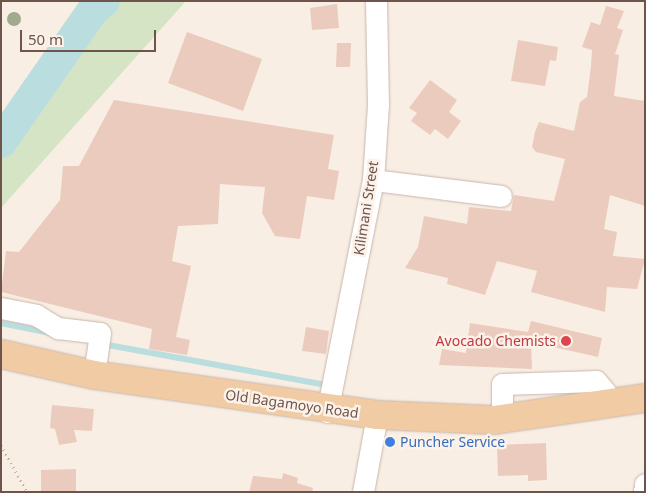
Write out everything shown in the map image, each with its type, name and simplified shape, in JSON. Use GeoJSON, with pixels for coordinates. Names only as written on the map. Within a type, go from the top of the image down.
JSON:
{"type":"FeatureCollection","features":[{"type":"Feature","properties":{"kind":"main road","name":"Old Bagamoyo Road"},"geometry":{"type":"LineString","coordinates":[[1,354],[94,375],[327,412],[502,419],[615,404],[645,398]]}},
{"type":"Feature","properties":{"kind":"street","name":"Kilimani Street"},"geometry":{"type":"LineString","coordinates":[[327,412],[373,180],[378,105],[376,1]]}},
{"type":"Feature","properties":{"kind":"street"},"geometry":{"type":"LineString","coordinates":[[373,180],[500,196]]}},
{"type":"Feature","properties":{"kind":"street"},"geometry":{"type":"LineString","coordinates":[[1,308],[36,315],[58,328],[100,333],[94,375]]}},
{"type":"Feature","properties":{"kind":"street"},"geometry":{"type":"LineString","coordinates":[[363,492],[377,415]]}},
{"type":"Feature","properties":{"kind":"street"},"geometry":{"type":"LineString","coordinates":[[644,492],[645,484]]}},
{"type":"Feature","properties":{"kind":"path"},"geometry":{"type":"LineString","coordinates":[[1,445],[27,492]]}},
{"type":"Feature","properties":{"kind":"green space"},"geometry":{"type":"Polygon","coordinates":[[[92,1],[186,1],[1,208],[1,116],[92,1]]]}},
{"type":"Feature","properties":{"kind":"building"},"geometry":{"type":"Polygon","coordinates":[[[337,4],[339,28],[312,30],[310,8],[337,4]]]}},
{"type":"Feature","properties":{"kind":"building"},"geometry":{"type":"Polygon","coordinates":[[[606,6],[624,11],[617,28],[623,30],[615,54],[619,55],[614,96],[645,101],[645,206],[610,195],[604,229],[617,232],[613,256],[645,259],[637,289],[607,287],[605,312],[531,292],[537,271],[497,261],[485,295],[447,284],[448,278],[405,268],[418,247],[424,216],[467,224],[469,207],[511,211],[514,195],[554,201],[565,159],[536,152],[532,147],[535,132],[539,122],[574,131],[580,102],[587,97],[591,66],[592,50],[582,47],[591,22],[600,25],[606,6]]]}},
{"type":"Feature","properties":{"kind":"building"},"geometry":{"type":"Polygon","coordinates":[[[187,32],[262,59],[243,111],[168,83],[187,32]]]}},
{"type":"Feature","properties":{"kind":"building"},"geometry":{"type":"Polygon","coordinates":[[[518,40],[558,47],[556,61],[550,60],[545,86],[511,81],[518,40]]]}},
{"type":"Feature","properties":{"kind":"building"},"geometry":{"type":"Polygon","coordinates":[[[337,43],[351,43],[350,67],[336,67],[337,43]]]}},
{"type":"Feature","properties":{"kind":"building"},"geometry":{"type":"Polygon","coordinates":[[[430,80],[457,100],[449,112],[461,121],[448,139],[435,129],[430,135],[411,121],[417,113],[409,108],[430,80]]]}},
{"type":"Feature","properties":{"kind":"building"},"geometry":{"type":"Polygon","coordinates":[[[114,100],[334,135],[328,169],[339,171],[334,200],[307,196],[300,239],[275,236],[262,213],[265,187],[220,184],[218,224],[178,226],[172,261],[191,266],[176,337],[190,340],[187,355],[149,349],[152,329],[1,292],[6,251],[19,252],[60,200],[63,166],[79,166],[114,100]]]}},
{"type":"Feature","properties":{"kind":"building"},"geometry":{"type":"Polygon","coordinates":[[[531,321],[602,338],[598,357],[531,342],[532,369],[439,365],[442,349],[466,353],[470,323],[528,332],[531,321]]]}},
{"type":"Feature","properties":{"kind":"building"},"geometry":{"type":"Polygon","coordinates":[[[306,327],[329,331],[326,354],[302,351],[306,327]]]}},
{"type":"Feature","properties":{"kind":"building"},"geometry":{"type":"Polygon","coordinates":[[[52,405],[94,409],[92,431],[74,430],[77,442],[59,445],[55,429],[50,428],[52,405]]]}},
{"type":"Feature","properties":{"kind":"building"},"geometry":{"type":"Polygon","coordinates":[[[546,443],[547,480],[528,481],[528,475],[498,476],[497,445],[546,443]]]}},
{"type":"Feature","properties":{"kind":"building"},"geometry":{"type":"Polygon","coordinates":[[[76,469],[76,492],[41,492],[41,470],[76,469]]]}},
{"type":"Feature","properties":{"kind":"building"},"geometry":{"type":"Polygon","coordinates":[[[283,473],[298,478],[297,483],[313,488],[312,492],[249,492],[253,476],[282,479],[283,473]]]}},
{"type":"Feature","properties":{"kind":"waterway"},"geometry":{"type":"LineString","coordinates":[[1,142],[93,10],[104,1]]}},
{"type":"Feature","properties":{"kind":"waterway"},"geometry":{"type":"LineString","coordinates":[[1,323],[50,333]]}},
{"type":"Feature","properties":{"kind":"waterway"},"geometry":{"type":"LineString","coordinates":[[103,344],[320,384]]}},
{"type":"Feature","properties":{"kind":"place","name":"Avocado Chemists"},"geometry":{"type":"Point","coordinates":[566,341]}},
{"type":"Feature","properties":{"kind":"place","name":"Puncher Service"},"geometry":{"type":"Point","coordinates":[390,442]}}]}
